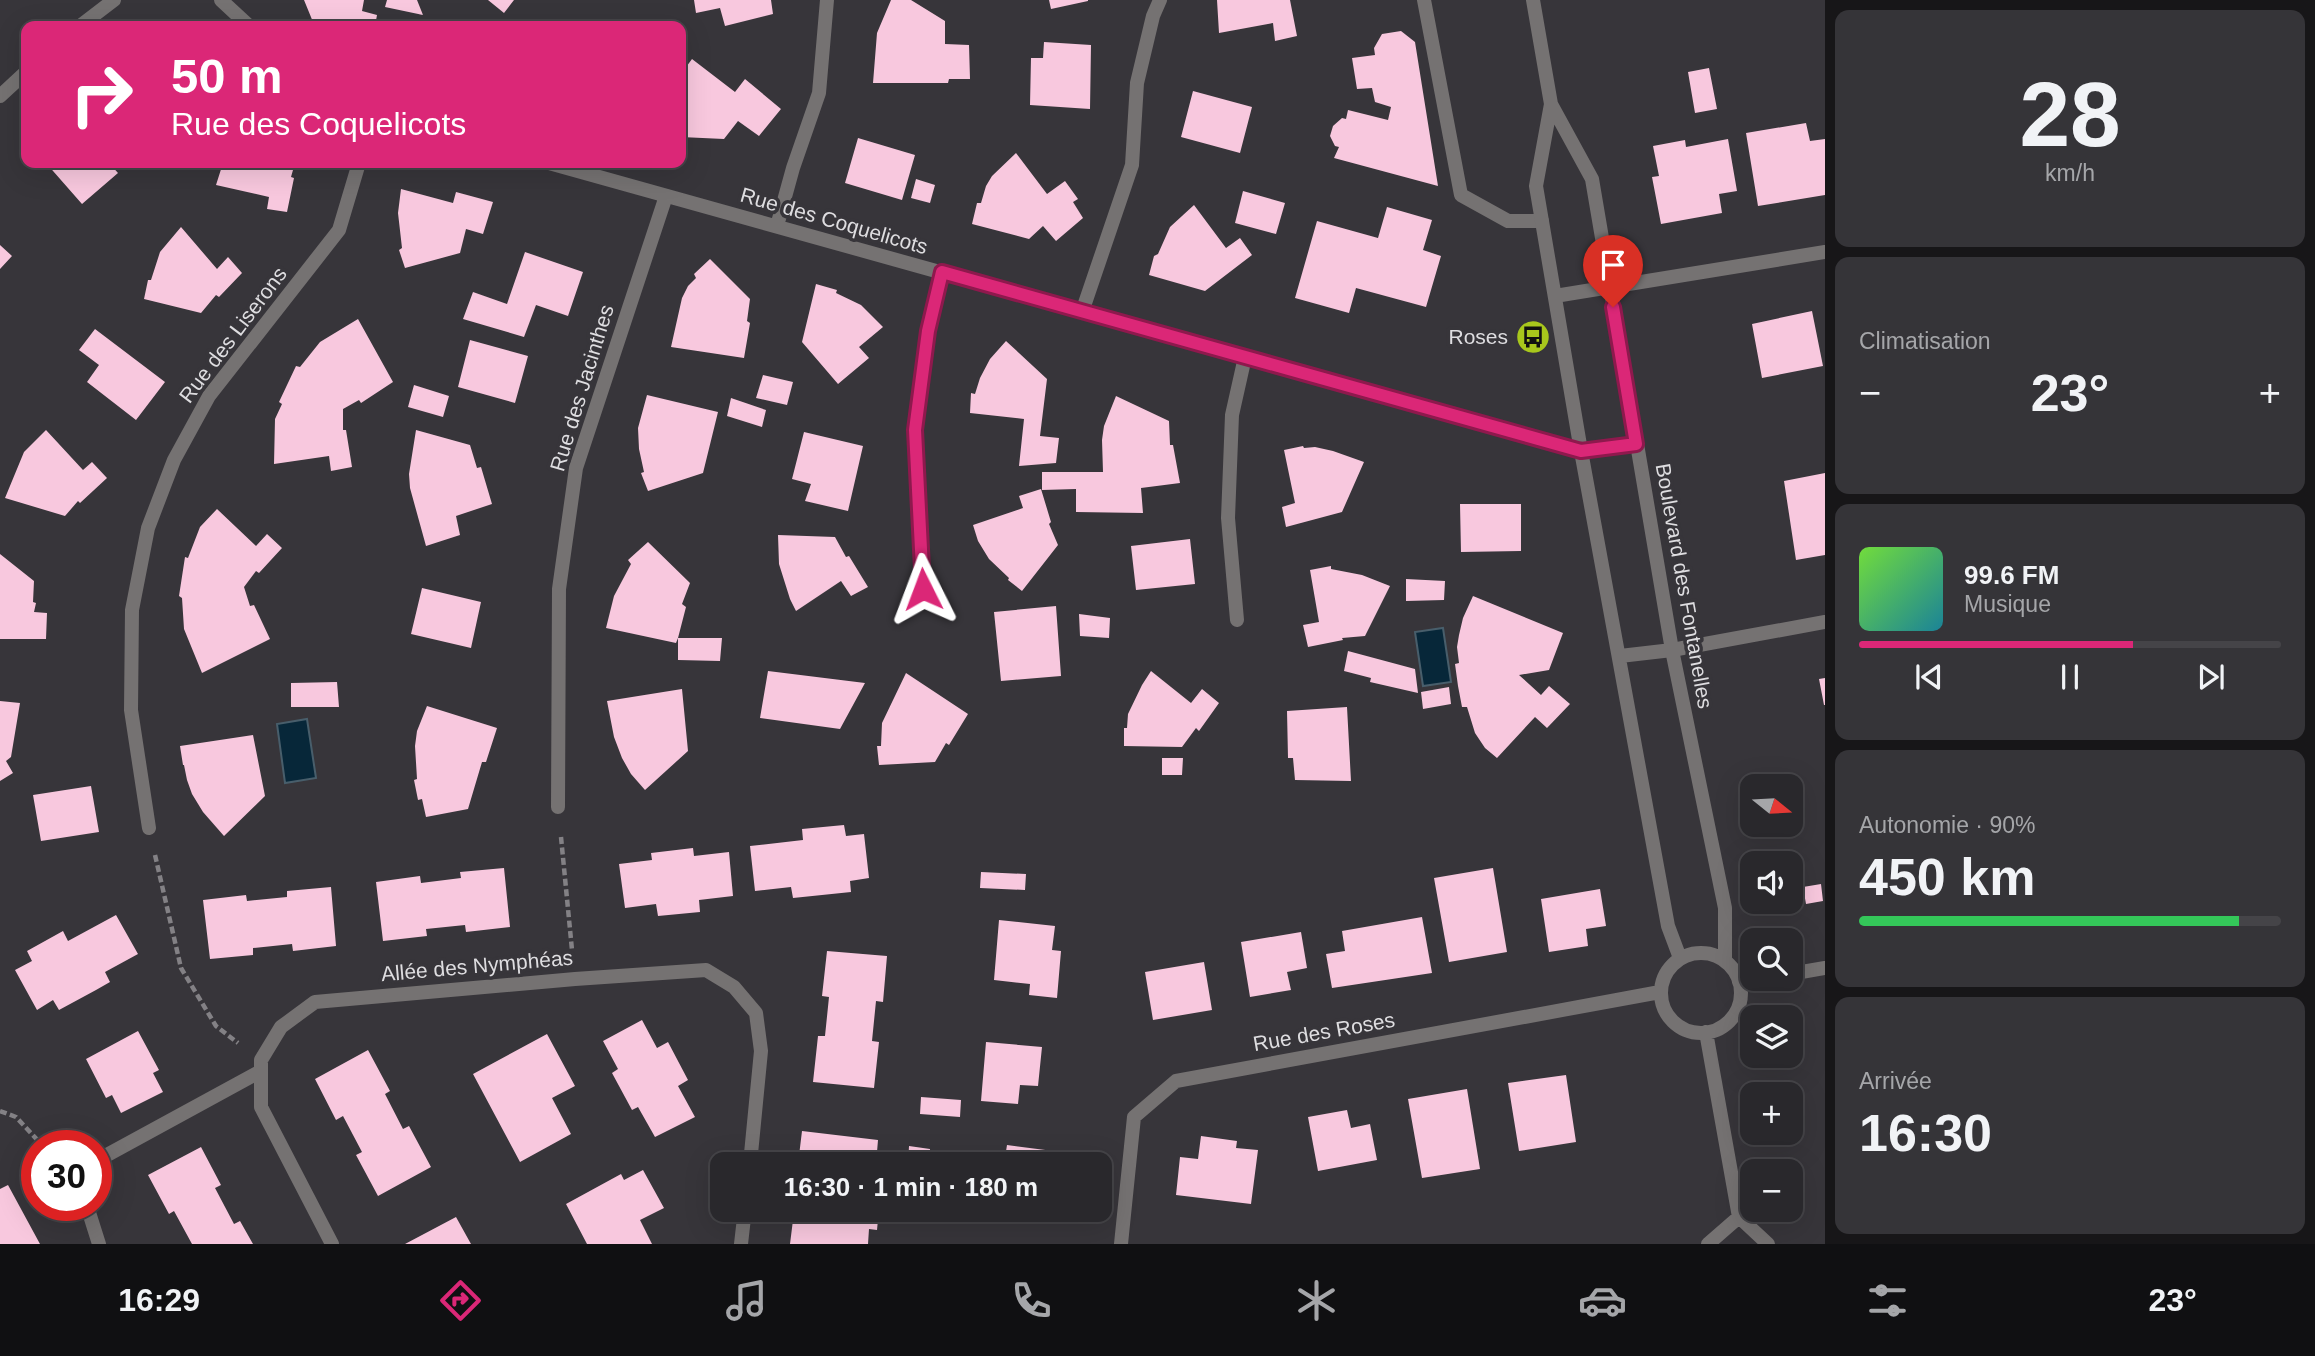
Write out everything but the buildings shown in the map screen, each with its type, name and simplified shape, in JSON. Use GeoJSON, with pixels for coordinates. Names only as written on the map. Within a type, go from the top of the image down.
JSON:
{"type":"FeatureCollection","features":[{"type":"Feature","properties":{"kind":"street"},"geometry":{"type":"LineString","coordinates":[[87,21],[114,0]]}},
{"type":"Feature","properties":{"kind":"street"},"geometry":{"type":"LineString","coordinates":[[221,0],[244,21]]}},
{"type":"Feature","properties":{"kind":"street"},"geometry":{"type":"LineString","coordinates":[[777,226],[793,168],[819,93],[827,0]]}},
{"type":"Feature","properties":{"kind":"street"},"geometry":{"type":"LineString","coordinates":[[1082,312],[1132,165],[1137,83],[1153,16],[1160,0]]}},
{"type":"Feature","properties":{"kind":"street"},"geometry":{"type":"LineString","coordinates":[[1424,0],[1461,195],[1508,221],[1542,221]]}},
{"type":"Feature","properties":{"kind":"street","name":"Boulevard des Fontanelles"},"geometry":{"type":"LineString","coordinates":[[1533,0],[1551,104],[1592,179],[1672,650],[1725,908],[1725,961]]}},
{"type":"Feature","properties":{"kind":"street"},"geometry":{"type":"LineString","coordinates":[[0,96],[21,77]]}},
{"type":"Feature","properties":{"kind":"street","name":"Boulevard des Fontanelles"},"geometry":{"type":"LineString","coordinates":[[1551,104],[1536,186],[1581,451],[1668,926],[1680,958]]}},
{"type":"Feature","properties":{"kind":"street","name":"Rue des Liserons"},"geometry":{"type":"LineString","coordinates":[[149,828],[131,710],[132,610],[148,528],[174,460],[209,396],[339,230],[358,168]]}},
{"type":"Feature","properties":{"kind":"street","name":"Rue des Coquelicots"},"geometry":{"type":"LineString","coordinates":[[567,168],[1581,451],[1636,444]]}},
{"type":"Feature","properties":{"kind":"street","name":"Rue des Jacinthes"},"geometry":{"type":"LineString","coordinates":[[558,807],[559,589],[576,468],[666,196]]}},
{"type":"Feature","properties":{"kind":"street"},"geometry":{"type":"LineString","coordinates":[[1555,296],[1825,252]]}},
{"type":"Feature","properties":{"kind":"street"},"geometry":{"type":"LineString","coordinates":[[923,589],[915,430],[928,331],[942,272]]}},
{"type":"Feature","properties":{"kind":"street"},"geometry":{"type":"LineString","coordinates":[[1237,620],[1228,518],[1232,415],[1245,357]]}},
{"type":"Feature","properties":{"kind":"street"},"geometry":{"type":"LineString","coordinates":[[1619,656],[1672,650],[1825,622]]}},
{"type":"Feature","properties":{"kind":"street"},"geometry":{"type":"LineString","coordinates":[[1695,953],[1711,954],[1725,961],[1734,970],[1739,982],[1741,995],[1738,1009],[1720,1028],[1692,1032],[1679,1027],[1668,1017],[1660,992],[1670,967],[1680,958],[1695,953]]}},
{"type":"Feature","properties":{"kind":"street"},"geometry":{"type":"LineString","coordinates":[[1803,972],[1825,968]]}},
{"type":"Feature","properties":{"kind":"street","name":"Allée des Nymphéas"},"geometry":{"type":"LineString","coordinates":[[261,1066],[281,1027],[315,1002],[706,970],[734,987],[756,1013],[761,1051],[751,1152]]}},
{"type":"Feature","properties":{"kind":"street","name":"Rue des Roses"},"geometry":{"type":"LineString","coordinates":[[1121,1244],[1135,1116],[1176,1080],[1660,992]]}},
{"type":"Feature","properties":{"kind":"street"},"geometry":{"type":"LineString","coordinates":[[1706,1032],[1739,1217],[1768,1244]]}},
{"type":"Feature","properties":{"kind":"street"},"geometry":{"type":"LineString","coordinates":[[112,1152],[261,1066],[261,1107],[332,1244]]}},
{"type":"Feature","properties":{"kind":"street"},"geometry":{"type":"LineString","coordinates":[[1708,1244],[1739,1217]]}},
{"type":"Feature","properties":{"kind":"street"},"geometry":{"type":"LineString","coordinates":[[92,1221],[99,1244]]}},
{"type":"Feature","properties":{"kind":"street"},"geometry":{"type":"LineString","coordinates":[[741,1244],[744,1222]]}},
{"type":"Feature","properties":{"kind":"path"},"geometry":{"type":"LineString","coordinates":[[558,807],[575,979]]}},
{"type":"Feature","properties":{"kind":"path"},"geometry":{"type":"LineString","coordinates":[[149,828],[181,968],[216,1026],[261,1066]]}},
{"type":"Feature","properties":{"kind":"path"},"geometry":{"type":"LineString","coordinates":[[0,1111],[16,1117],[28,1130]]}},
{"type":"Feature","properties":{"kind":"water"},"geometry":{"type":"Polygon","coordinates":[[[1443,628],[1451,682],[1423,686],[1415,632],[1443,628]]]}},
{"type":"Feature","properties":{"kind":"water"},"geometry":{"type":"Polygon","coordinates":[[[307,719],[316,778],[285,783],[277,724],[307,719]]]}},
{"type":"Feature","properties":{"kind":"place","name":"Roses"},"geometry":{"type":"Point","coordinates":[1533,337]}},
{"type":"Feature","properties":{"kind":"route"},"geometry":{"type":"LineString","coordinates":[[923,589],[915,430],[928,331],[942,272],[1581,451],[1636,444],[1613,307]]}}]}
